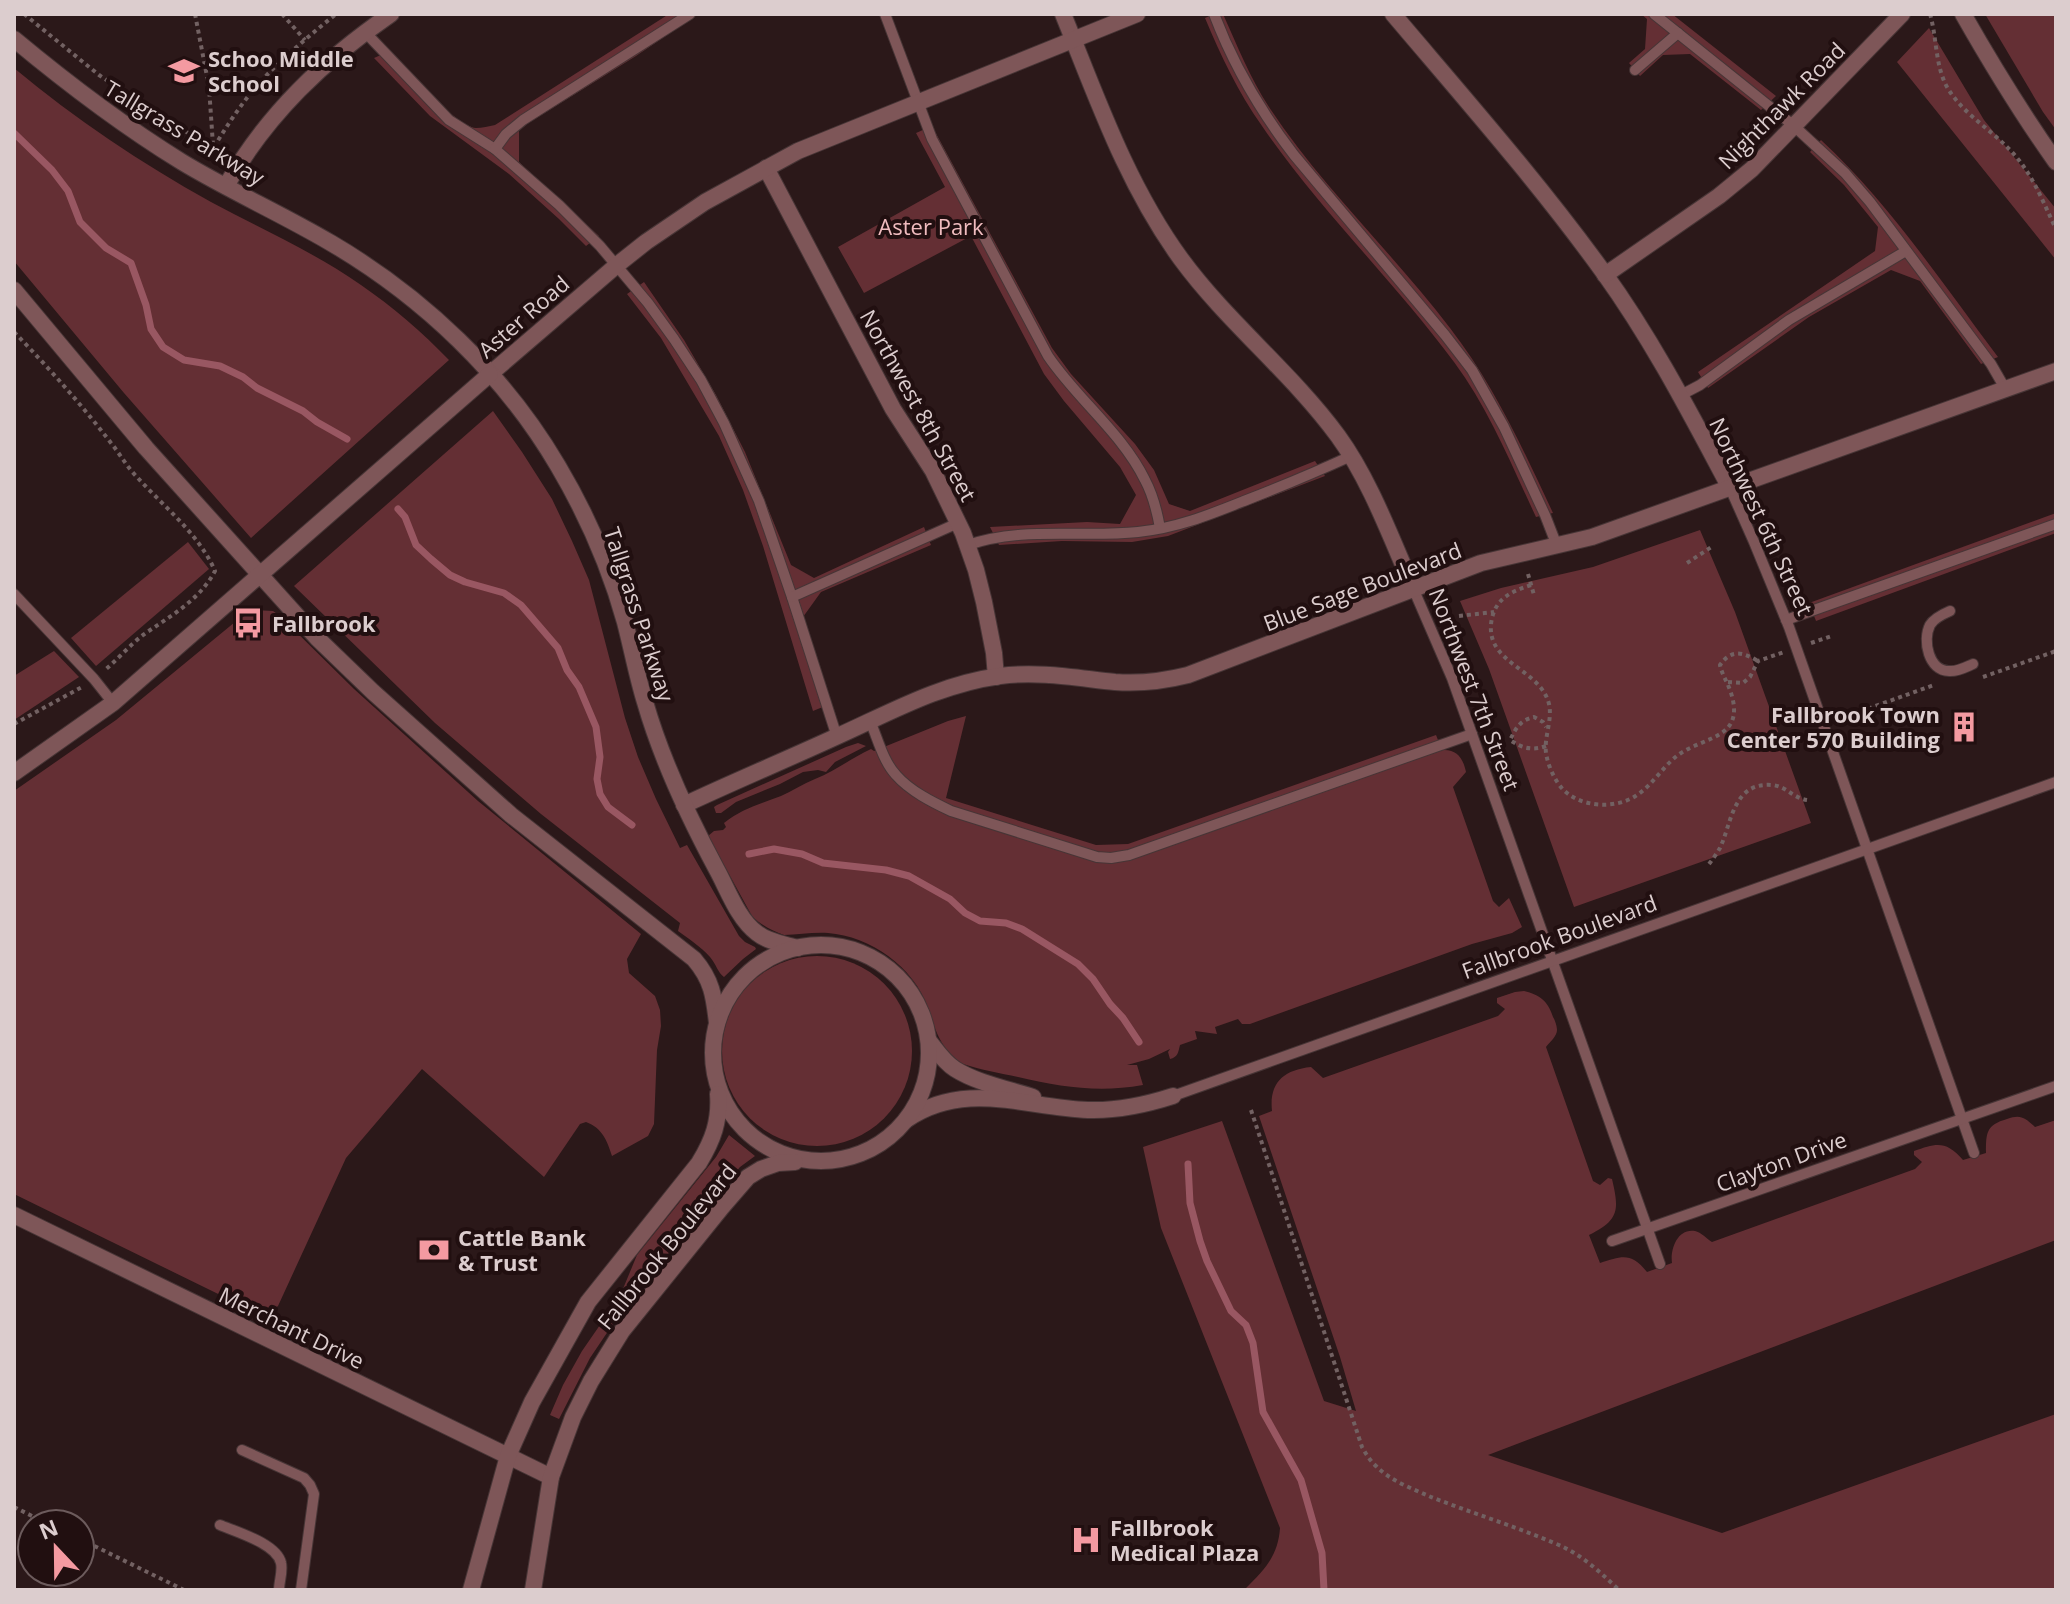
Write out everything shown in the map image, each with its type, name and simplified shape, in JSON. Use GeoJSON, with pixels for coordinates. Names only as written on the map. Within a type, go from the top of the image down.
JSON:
{"type":"FeatureCollection","features":[{"type":"Feature","properties":{"kind":"street"},"geometry":{"type":"LineString","coordinates":[[226,186],[279,110],[322,67],[391,14]]}},
{"type":"Feature","properties":{"kind":"street","name":"Northwest 7th Street"},"geometry":{"type":"LineString","coordinates":[[1063,14],[1104,117],[1166,237],[1201,285],[1310,402],[1351,456],[1413,588]]}},
{"type":"Feature","properties":{"kind":"street","name":"Aster Road"},"geometry":{"type":"LineString","coordinates":[[14,773],[113,703],[617,265],[705,202],[798,151],[1137,14]]}},
{"type":"Feature","properties":{"kind":"street","name":"Northwest 6th Street"},"geometry":{"type":"LineString","coordinates":[[1393,14],[1542,190],[1605,275],[1681,395],[1730,488]]}},
{"type":"Feature","properties":{"kind":"street","name":"Nighthawk Road"},"geometry":{"type":"LineString","coordinates":[[1605,275],[1741,178],[1902,14]]}},
{"type":"Feature","properties":{"kind":"street"},"geometry":{"type":"LineString","coordinates":[[1963,14],[2026,119],[2056,162]]}},
{"type":"Feature","properties":{"kind":"street","name":"Tallgrass Parkway"},"geometry":{"type":"LineString","coordinates":[[14,39],[89,101],[180,160],[332,243],[390,281],[449,331],[513,400],[539,435],[593,533],[625,622],[644,701],[684,805],[748,925],[765,939],[798,948]]}},
{"type":"Feature","properties":{"kind":"street","name":"Northwest 8th Street"},"geometry":{"type":"LineString","coordinates":[[766,168],[893,409],[933,471],[968,545],[984,602],[996,677]]}},
{"type":"Feature","properties":{"kind":"street"},"geometry":{"type":"LineString","coordinates":[[14,290],[146,448],[317,638],[438,752],[511,815],[694,959],[706,973],[713,993],[717,1023]]}},
{"type":"Feature","properties":{"kind":"street","name":"Blue Sage Boulevard"},"geometry":{"type":"LineString","coordinates":[[684,805],[932,693],[962,683],[1044,674],[1116,682],[1168,680],[1208,669],[1481,563],[1592,537],[2056,371]]}},
{"type":"Feature","properties":{"kind":"street"},"geometry":{"type":"LineString","coordinates":[[828,946],[858,951],[892,971],[917,1003],[929,1041],[925,1083],[918,1103],[906,1120],[892,1135],[867,1151],[838,1160],[799,1160],[763,1145],[734,1119],[717,1084],[713,1053],[717,1023],[734,988],[762,962],[798,948],[828,946]]}},
{"type":"Feature","properties":{"kind":"street","name":"Fallbrook Boulevard"},"geometry":{"type":"LineString","coordinates":[[929,1041],[943,1059],[969,1076],[1073,1109]]}},
{"type":"Feature","properties":{"kind":"street","name":"Fallbrook Boulevard"},"geometry":{"type":"LineString","coordinates":[[471,1590],[508,1456],[532,1402],[588,1302],[699,1163],[711,1143],[719,1111],[717,1084]]}},
{"type":"Feature","properties":{"kind":"street","name":"Fallbrook Boulevard"},"geometry":{"type":"LineString","coordinates":[[906,1120],[931,1106],[962,1098],[1099,1110],[1136,1106],[1173,1096]]}},
{"type":"Feature","properties":{"kind":"street","name":"Fallbrook Boulevard"},"geometry":{"type":"LineString","coordinates":[[533,1590],[551,1477],[573,1417],[622,1331],[748,1177],[778,1163],[818,1162]]}},
{"type":"Feature","properties":{"kind":"street","name":"Merchant Drive"},"geometry":{"type":"LineString","coordinates":[[14,1215],[551,1477]]}},
{"type":"Feature","properties":{"kind":"lane"},"geometry":{"type":"LineString","coordinates":[[495,149],[506,134],[523,120],[690,14]]}},
{"type":"Feature","properties":{"kind":"lane"},"geometry":{"type":"LineString","coordinates":[[885,14],[932,139],[1048,356],[1135,462],[1152,494],[1160,528]]}},
{"type":"Feature","properties":{"kind":"lane"},"geometry":{"type":"LineString","coordinates":[[1214,14],[1240,71],[1275,130],[1472,370],[1504,427],[1557,546]]}},
{"type":"Feature","properties":{"kind":"lane"},"geometry":{"type":"LineString","coordinates":[[1654,14],[1794,126],[1845,173],[1993,366],[2006,390]]}},
{"type":"Feature","properties":{"kind":"lane"},"geometry":{"type":"LineString","coordinates":[[365,32],[449,120],[495,149],[559,205],[617,265],[674,339],[724,423],[759,501],[837,737]]}},
{"type":"Feature","properties":{"kind":"lane"},"geometry":{"type":"LineString","coordinates":[[1635,70],[1678,33]]}},
{"type":"Feature","properties":{"kind":"lane"},"geometry":{"type":"LineString","coordinates":[[1681,395],[1700,385],[1789,320],[1906,251]]}},
{"type":"Feature","properties":{"kind":"lane"},"geometry":{"type":"LineString","coordinates":[[968,545],[993,537],[1139,532],[1181,525],[1351,456]]}},
{"type":"Feature","properties":{"kind":"lane","name":"Northwest 6th Street"},"geometry":{"type":"LineString","coordinates":[[1730,488],[1786,620],[1974,1153]]}},
{"type":"Feature","properties":{"kind":"lane"},"geometry":{"type":"LineString","coordinates":[[792,597],[958,523]]}},
{"type":"Feature","properties":{"kind":"lane"},"geometry":{"type":"LineString","coordinates":[[1786,620],[2056,524]]}},
{"type":"Feature","properties":{"kind":"lane","name":"Northwest 7th Street"},"geometry":{"type":"LineString","coordinates":[[1413,588],[1452,678],[1660,1264]]}},
{"type":"Feature","properties":{"kind":"lane"},"geometry":{"type":"LineString","coordinates":[[14,594],[113,703]]}},
{"type":"Feature","properties":{"kind":"lane"},"geometry":{"type":"LineString","coordinates":[[1950,611],[1936,618],[1930,626],[1927,640],[1929,653],[1940,670],[1951,672],[1973,664]]}},
{"type":"Feature","properties":{"kind":"lane"},"geometry":{"type":"LineString","coordinates":[[870,721],[884,756],[897,776],[930,801],[951,811],[1097,857],[1111,858],[1129,855],[1472,734]]}},
{"type":"Feature","properties":{"kind":"lane","name":"Fallbrook Boulevard"},"geometry":{"type":"LineString","coordinates":[[1173,1096],[2056,782]]}},
{"type":"Feature","properties":{"kind":"lane","name":"Clayton Drive"},"geometry":{"type":"LineString","coordinates":[[1612,1241],[2056,1086]]}},
{"type":"Feature","properties":{"kind":"lane"},"geometry":{"type":"LineString","coordinates":[[242,1450],[304,1478],[314,1494],[301,1590]]}},
{"type":"Feature","properties":{"kind":"lane"},"geometry":{"type":"LineString","coordinates":[[220,1525],[274,1551],[281,1564],[279,1590]]}},
{"type":"Feature","properties":{"kind":"path"},"geometry":{"type":"LineString","coordinates":[[24,14],[99,75],[213,148]]}},
{"type":"Feature","properties":{"kind":"path"},"geometry":{"type":"LineString","coordinates":[[195,14],[206,63],[213,148]]}},
{"type":"Feature","properties":{"kind":"path"},"geometry":{"type":"LineString","coordinates":[[282,14],[305,40]]}},
{"type":"Feature","properties":{"kind":"path"},"geometry":{"type":"LineString","coordinates":[[213,148],[234,114],[261,82],[336,14]]}},
{"type":"Feature","properties":{"kind":"path"},"geometry":{"type":"LineString","coordinates":[[1930,14],[1947,87],[1959,103],[2023,166],[2037,187],[2056,229]]}},
{"type":"Feature","properties":{"kind":"path"},"geometry":{"type":"LineString","coordinates":[[14,332],[64,385],[135,475],[191,535],[206,553],[215,571],[208,585],[175,615],[141,637],[94,679],[14,724]]}},
{"type":"Feature","properties":{"kind":"path"},"geometry":{"type":"LineString","coordinates":[[1687,563],[1713,546]]}},
{"type":"Feature","properties":{"kind":"path"},"geometry":{"type":"LineString","coordinates":[[1528,574],[1534,595]]}},
{"type":"Feature","properties":{"kind":"path"},"geometry":{"type":"LineString","coordinates":[[1531,585],[1499,601],[1491,632],[1500,653],[1538,684],[1545,694],[1550,715],[1546,746],[1548,763],[1560,787],[1573,796],[1590,803],[1619,804],[1640,794],[1672,759],[1713,740],[1731,725],[1734,704],[1720,665],[1726,657],[1735,652],[1758,661],[1750,677],[1743,683],[1728,682]]}},
{"type":"Feature","properties":{"kind":"path"},"geometry":{"type":"LineString","coordinates":[[1459,616],[1494,612]]}},
{"type":"Feature","properties":{"kind":"path"},"geometry":{"type":"LineString","coordinates":[[1546,746],[1536,750],[1510,740],[1525,719],[1534,717],[1543,722],[1547,729]]}},
{"type":"Feature","properties":{"kind":"path"},"geometry":{"type":"LineString","coordinates":[[1709,864],[1719,849],[1731,813],[1745,794],[1755,787],[1782,786],[1799,799],[1807,800]]}},
{"type":"Feature","properties":{"kind":"path"},"geometry":{"type":"LineString","coordinates":[[1251,1110],[1362,1447],[1369,1458],[1390,1477],[1420,1492],[1556,1543],[1597,1569],[1619,1590]]}},
{"type":"Feature","properties":{"kind":"path"},"geometry":{"type":"LineString","coordinates":[[96,1547],[184,1590]]}},
{"type":"Feature","properties":{"kind":"green space"},"geometry":{"type":"Polygon","coordinates":[[[669,14],[698,14],[519,129],[519,162],[599,236],[586,246],[509,174],[430,116],[374,58],[390,51],[456,118],[476,128],[483,127],[495,125],[669,14]]]}},
{"type":"Feature","properties":{"kind":"green space"},"geometry":{"type":"Polygon","coordinates":[[[1223,14],[1256,85],[1289,136],[1428,300],[1466,350],[1507,418],[1553,513],[1536,517],[1489,418],[1467,380],[1406,302],[1307,186],[1262,126],[1238,87],[1205,18],[1223,14]]]}},
{"type":"Feature","properties":{"kind":"green space"},"geometry":{"type":"Polygon","coordinates":[[[1641,14],[1672,14],[1776,96],[1761,110],[1690,54],[1663,55],[1640,76],[1629,63],[1645,49],[1647,19],[1641,14]]]}},
{"type":"Feature","properties":{"kind":"green space"},"geometry":{"type":"Polygon","coordinates":[[[1985,14],[2056,14],[2056,130],[2043,112],[1985,14]]]}},
{"type":"Feature","properties":{"kind":"green space"},"geometry":{"type":"Polygon","coordinates":[[[1929,28],[1984,120],[2056,209],[2056,260],[1897,62],[1929,28]]]}},
{"type":"Feature","properties":{"kind":"green space"},"geometry":{"type":"Polygon","coordinates":[[[14,68],[85,123],[159,172],[306,251],[361,285],[407,320],[449,360],[251,538],[14,261],[14,68]]]}},
{"type":"Feature","properties":{"kind":"green space","name":"Aster Park"},"geometry":{"type":"Polygon","coordinates":[[[932,126],[1052,348],[1071,374],[1135,444],[1154,470],[1169,504],[1190,511],[1315,461],[1325,476],[1168,536],[1132,542],[1062,541],[999,545],[990,527],[1087,522],[1120,524],[1136,495],[1120,467],[1044,374],[971,236],[864,293],[838,247],[945,187],[916,133],[932,126]]]}},
{"type":"Feature","properties":{"kind":"green space"},"geometry":{"type":"Polygon","coordinates":[[[1821,140],[1892,217],[1998,357],[1981,364],[1920,281],[1891,270],[1809,317],[1708,388],[1698,372],[1875,251],[1878,227],[1844,185],[1810,152],[1821,140]]]}},
{"type":"Feature","properties":{"kind":"green space"},"geometry":{"type":"Polygon","coordinates":[[[644,282],[684,340],[716,395],[745,452],[791,565],[814,578],[924,527],[931,545],[821,592],[803,617],[830,704],[813,711],[763,546],[719,436],[661,338],[627,294],[644,282]]]}},
{"type":"Feature","properties":{"kind":"green space"},"geometry":{"type":"Polygon","coordinates":[[[493,411],[552,499],[589,580],[625,718],[656,799],[680,848],[687,845],[739,936],[756,949],[724,977],[706,953],[678,931],[680,923],[541,814],[435,723],[294,586],[493,411]]]}},
{"type":"Feature","properties":{"kind":"green space"},"geometry":{"type":"Polygon","coordinates":[[[2056,513],[2056,533],[1816,621],[1809,603],[2056,513]]]}},
{"type":"Feature","properties":{"kind":"green space"},"geometry":{"type":"Polygon","coordinates":[[[1700,530],[1735,612],[1811,823],[1574,907],[1489,669],[1460,601],[1501,588],[1593,567],[1700,530]]]}},
{"type":"Feature","properties":{"kind":"green space"},"geometry":{"type":"Polygon","coordinates":[[[188,542],[209,569],[96,666],[71,638],[188,542]]]}},
{"type":"Feature","properties":{"kind":"green space"},"geometry":{"type":"Polygon","coordinates":[[[254,610],[273,611],[280,616],[354,689],[478,801],[641,934],[627,959],[629,973],[655,996],[661,1026],[654,1124],[648,1136],[612,1156],[600,1131],[586,1122],[580,1124],[544,1177],[422,1069],[346,1158],[278,1306],[271,1311],[257,1313],[14,1194],[14,791],[116,720],[235,622],[254,610]]]}},
{"type":"Feature","properties":{"kind":"green space"},"geometry":{"type":"Polygon","coordinates":[[[54,651],[79,677],[14,720],[14,676],[54,651]]]}},
{"type":"Feature","properties":{"kind":"green space"},"geometry":{"type":"Polygon","coordinates":[[[966,716],[946,798],[1096,845],[1128,844],[1436,735],[1442,750],[1455,753],[1465,767],[1466,772],[1453,787],[1493,901],[1499,907],[1509,898],[1522,927],[1250,1024],[1242,1024],[1238,1019],[1215,1027],[1217,1034],[1195,1031],[1197,1039],[1180,1045],[1173,1058],[1170,1059],[1170,1049],[1127,1065],[1137,1065],[1143,1085],[1111,1089],[1065,1086],[963,1064],[944,1046],[921,993],[901,967],[874,947],[844,935],[784,935],[763,925],[752,916],[708,836],[714,831],[723,830],[726,827],[724,823],[737,814],[785,794],[871,749],[874,751],[966,716]]]}},
{"type":"Feature","properties":{"kind":"green space"},"geometry":{"type":"Polygon","coordinates":[[[858,743],[866,746],[835,762],[826,772],[803,772],[716,813],[714,807],[717,805],[858,743]]]}},
{"type":"Feature","properties":{"kind":"green space"},"geometry":{"type":"Polygon","coordinates":[[[817,956],[853,963],[884,984],[905,1015],[912,1051],[905,1087],[884,1118],[853,1139],[817,1146],[781,1139],[750,1118],[729,1087],[722,1051],[729,1015],[750,984],[781,963],[817,956]]]}},
{"type":"Feature","properties":{"kind":"green space"},"geometry":{"type":"Polygon","coordinates":[[[1524,991],[1543,1000],[1555,1021],[1557,1032],[1546,1047],[1593,1181],[1600,1185],[1608,1178],[1612,1179],[1615,1213],[1607,1224],[1589,1235],[1600,1263],[1626,1257],[1636,1261],[1647,1272],[1672,1263],[1674,1246],[1684,1233],[1697,1232],[1712,1242],[1915,1169],[1922,1162],[1914,1151],[1929,1146],[1946,1146],[1963,1160],[1986,1153],[1987,1135],[1991,1127],[2016,1117],[2025,1119],[2035,1127],[2056,1120],[2056,1240],[1488,1455],[1722,1533],[2056,1414],[2056,1590],[1244,1590],[1273,1555],[1280,1528],[1161,1228],[1143,1147],[1222,1121],[1324,1401],[1356,1411],[1259,1116],[1272,1111],[1276,1086],[1293,1071],[1311,1067],[1323,1078],[1498,1016],[1505,1009],[1497,1003],[1497,998],[1524,991]]]}},
{"type":"Feature","properties":{"kind":"green space"},"geometry":{"type":"Polygon","coordinates":[[[729,1135],[755,1156],[740,1167],[625,1306],[590,1358],[559,1419],[550,1415],[582,1351],[620,1296],[637,1255],[716,1157],[729,1135]]]}},
{"type":"Feature","properties":{"kind":"waterway"},"geometry":{"type":"LineString","coordinates":[[14,133],[52,170],[68,191],[80,222],[106,248],[131,263],[151,329],[163,347],[184,360],[220,366],[243,377],[347,439]]}},
{"type":"Feature","properties":{"kind":"waterway"},"geometry":{"type":"LineString","coordinates":[[398,509],[405,517],[416,545],[431,559],[450,575],[465,582],[504,593],[521,605],[558,648],[596,727],[600,794],[608,807],[632,825]]}},
{"type":"Feature","properties":{"kind":"waterway"},"geometry":{"type":"LineString","coordinates":[[749,854],[774,849],[802,854],[823,863],[886,870],[909,876],[950,899],[965,913],[980,921],[1006,923],[1022,929],[1078,964],[1093,979],[1139,1042]]}},
{"type":"Feature","properties":{"kind":"waterway"},"geometry":{"type":"LineString","coordinates":[[1188,1164],[1190,1203],[1200,1241],[1231,1311],[1246,1325],[1253,1343],[1263,1412],[1301,1480],[1322,1553],[1324,1590]]}},
{"type":"Feature","properties":{"kind":"place","name":"Schoo Middle School"},"geometry":{"type":"Point","coordinates":[184,71]}},
{"type":"Feature","properties":{"kind":"place","name":"Fallbrook"},"geometry":{"type":"Point","coordinates":[248,623]}},
{"type":"Feature","properties":{"kind":"place","name":"Fallbrook Town Center 570 Building"},"geometry":{"type":"Point","coordinates":[1964,727]}},
{"type":"Feature","properties":{"kind":"place","name":"Cattle Bank & Trust"},"geometry":{"type":"Point","coordinates":[434,1250]}},
{"type":"Feature","properties":{"kind":"place","name":"Fallbrook Medical Plaza"},"geometry":{"type":"Point","coordinates":[1086,1540]}}]}
